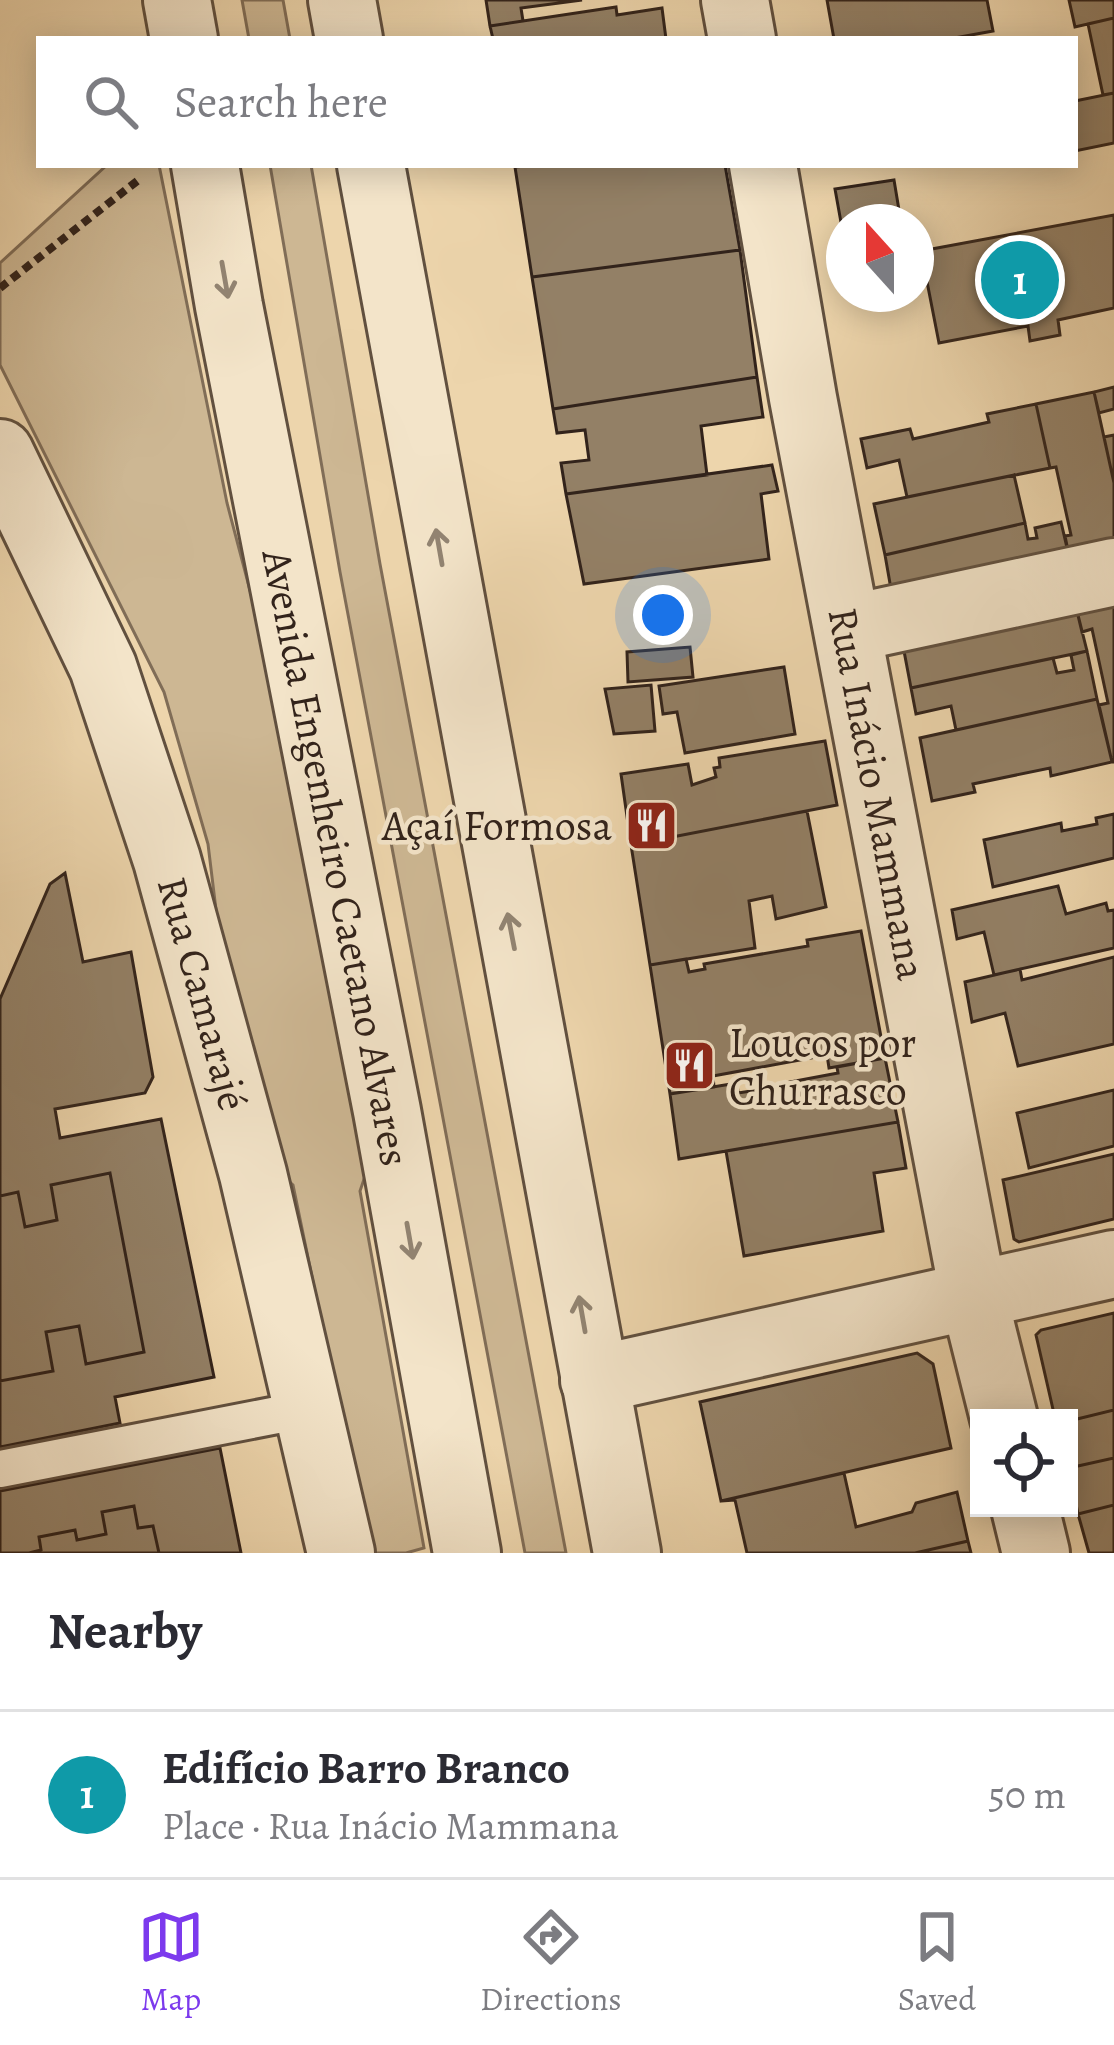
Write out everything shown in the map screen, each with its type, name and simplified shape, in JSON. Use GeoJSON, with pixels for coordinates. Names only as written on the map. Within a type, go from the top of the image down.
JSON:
{"type":"FeatureCollection","features":[{"type":"Feature","properties":{"kind":"street"},"geometry":{"type":"LineString","coordinates":[[177,0],[183,36]]}},
{"type":"Feature","properties":{"kind":"street"},"geometry":{"type":"LineString","coordinates":[[342,0],[348,36]]}},
{"type":"Feature","properties":{"kind":"street"},"geometry":{"type":"LineString","coordinates":[[735,0],[741,36]]}},
{"type":"Feature","properties":{"kind":"street","name":"Avenida Engenheiro Caetano Alvares"},"geometry":{"type":"LineString","coordinates":[[206,168],[467,1553]]}},
{"type":"Feature","properties":{"kind":"street"},"geometry":{"type":"LineString","coordinates":[[372,168],[627,1553]]}},
{"type":"Feature","properties":{"kind":"street","name":"Rua Inácio Mammana"},"geometry":{"type":"LineString","coordinates":[[765,168],[974,1298],[1002,1409]]}},
{"type":"Feature","properties":{"kind":"street","name":"Rua Camarajé"},"geometry":{"type":"LineString","coordinates":[[0,453],[103,667],[167,860],[253,1174],[341,1553]]}},
{"type":"Feature","properties":{"kind":"street"},"geometry":{"type":"LineString","coordinates":[[848,629],[1114,572]]}},
{"type":"Feature","properties":{"kind":"street"},"geometry":{"type":"LineString","coordinates":[[594,1380],[1114,1264]]}},
{"type":"Feature","properties":{"kind":"street"},"geometry":{"type":"LineString","coordinates":[[1027,1517],[1036,1553]]}},
{"type":"Feature","properties":{"kind":"lane"},"geometry":{"type":"LineString","coordinates":[[0,1469],[308,1409]]}},
{"type":"Feature","properties":{"kind":"path"},"geometry":{"type":"LineString","coordinates":[[0,288],[154,168]]}},
{"type":"Feature","properties":{"kind":"shaded area"},"geometry":{"type":"Polygon","coordinates":[[[242,0],[283,0],[289,36],[248,36],[242,0]]]}},
{"type":"Feature","properties":{"kind":"shaded area"},"geometry":{"type":"Polygon","coordinates":[[[104,168],[160,168],[227,503],[387,1111],[360,1191],[424,1548],[369,1553],[293,1185],[244,1140],[208,844],[164,692],[0,365],[0,263],[104,168]]]}},
{"type":"Feature","properties":{"kind":"shaded area"},"geometry":{"type":"Polygon","coordinates":[[[271,168],[312,168],[380,564],[566,1553],[525,1553],[340,572],[271,168]]]}},
{"type":"Feature","properties":{"kind":"building"},"geometry":{"type":"Polygon","coordinates":[[[486,0],[582,0],[521,8],[523,21],[490,26],[486,0]]]}},
{"type":"Feature","properties":{"kind":"building"},"geometry":{"type":"Polygon","coordinates":[[[827,0],[987,0],[993,31],[966,36],[833,36],[827,0]]]}},
{"type":"Feature","properties":{"kind":"building"},"geometry":{"type":"Polygon","coordinates":[[[1069,0],[1114,0],[1114,18],[1075,27],[1069,0]]]}},
{"type":"Feature","properties":{"kind":"building"},"geometry":{"type":"Polygon","coordinates":[[[616,7],[617,15],[662,8],[666,36],[492,36],[490,26],[616,7]]]}},
{"type":"Feature","properties":{"kind":"building"},"geometry":{"type":"Polygon","coordinates":[[[1114,18],[1114,93],[1103,95],[1088,24],[1114,18]]]}},
{"type":"Feature","properties":{"kind":"building"},"geometry":{"type":"Polygon","coordinates":[[[1114,93],[1114,143],[1078,150],[1078,100],[1114,93]]]}},
{"type":"Feature","properties":{"kind":"building"},"geometry":{"type":"Polygon","coordinates":[[[515,168],[726,168],[740,250],[532,277],[515,168]]]}},
{"type":"Feature","properties":{"kind":"building"},"geometry":{"type":"Polygon","coordinates":[[[894,180],[898,204],[838,204],[835,189],[894,180]]]}},
{"type":"Feature","properties":{"kind":"building"},"geometry":{"type":"Polygon","coordinates":[[[1114,215],[1114,308],[1058,320],[1060,335],[1030,341],[1028,326],[939,343],[933,312],[934,249],[1114,215]]]}},
{"type":"Feature","properties":{"kind":"building"},"geometry":{"type":"Polygon","coordinates":[[[740,250],[757,377],[553,409],[532,277],[740,250]]]}},
{"type":"Feature","properties":{"kind":"building"},"geometry":{"type":"Polygon","coordinates":[[[757,377],[763,417],[701,426],[707,475],[566,494],[561,463],[589,460],[585,430],[557,433],[553,409],[757,377]]]}},
{"type":"Feature","properties":{"kind":"building"},"geometry":{"type":"Polygon","coordinates":[[[1114,387],[1114,409],[1099,413],[1094,392],[1114,387]]]}},
{"type":"Feature","properties":{"kind":"building"},"geometry":{"type":"Polygon","coordinates":[[[1094,392],[1114,483],[1114,556],[1071,565],[1065,536],[1071,535],[1036,404],[1094,392]]]}},
{"type":"Feature","properties":{"kind":"building"},"geometry":{"type":"Polygon","coordinates":[[[1036,404],[1050,468],[907,497],[899,460],[867,468],[861,439],[910,429],[913,439],[989,422],[987,414],[1036,404]]]}},
{"type":"Feature","properties":{"kind":"building"},"geometry":{"type":"Polygon","coordinates":[[[1114,435],[1114,483],[1104,437],[1114,435]]]}},
{"type":"Feature","properties":{"kind":"building"},"geometry":{"type":"Polygon","coordinates":[[[772,465],[778,491],[761,494],[769,559],[584,584],[566,494],[772,465]]]}},
{"type":"Feature","properties":{"kind":"building"},"geometry":{"type":"Polygon","coordinates":[[[1014,475],[1025,523],[885,555],[874,504],[1014,475]]]}},
{"type":"Feature","properties":{"kind":"building"},"geometry":{"type":"Polygon","coordinates":[[[1061,522],[1071,565],[891,589],[885,555],[1025,523],[1028,539],[1037,538],[1035,528],[1061,522]]]}},
{"type":"Feature","properties":{"kind":"building"},"geometry":{"type":"Polygon","coordinates":[[[1114,595],[1112,762],[1099,705],[1108,703],[1092,629],[1082,632],[1075,603],[1114,595]]]}},
{"type":"Feature","properties":{"kind":"building"},"geometry":{"type":"Polygon","coordinates":[[[1075,603],[1087,651],[911,688],[904,651],[914,634],[1075,603]]]}},
{"type":"Feature","properties":{"kind":"building"},"geometry":{"type":"Polygon","coordinates":[[[690,647],[693,677],[628,682],[627,652],[690,647]]]}},
{"type":"Feature","properties":{"kind":"building"},"geometry":{"type":"Polygon","coordinates":[[[1087,651],[1097,699],[956,730],[951,706],[916,714],[911,688],[1053,658],[1057,673],[1074,670],[1071,655],[1087,651]]]}},
{"type":"Feature","properties":{"kind":"building"},"geometry":{"type":"Polygon","coordinates":[[[784,667],[795,734],[685,753],[677,712],[663,714],[659,686],[784,667]]]}},
{"type":"Feature","properties":{"kind":"building"},"geometry":{"type":"Polygon","coordinates":[[[651,685],[655,731],[614,734],[605,689],[651,685]]]}},
{"type":"Feature","properties":{"kind":"building"},"geometry":{"type":"Polygon","coordinates":[[[1097,699],[1112,762],[1051,776],[1050,768],[973,784],[975,792],[932,801],[920,738],[1097,699]]]}},
{"type":"Feature","properties":{"kind":"building"},"geometry":{"type":"Polygon","coordinates":[[[825,741],[837,805],[631,845],[621,774],[688,764],[692,785],[716,777],[719,758],[825,741]]]}},
{"type":"Feature","properties":{"kind":"building"},"geometry":{"type":"Polygon","coordinates":[[[807,811],[826,907],[776,919],[772,896],[749,901],[755,948],[650,965],[631,845],[807,811]]]}},
{"type":"Feature","properties":{"kind":"building"},"geometry":{"type":"Polygon","coordinates":[[[1114,814],[1114,858],[993,887],[984,840],[1061,823],[1062,831],[1097,824],[1096,818],[1114,814]]]}},
{"type":"Feature","properties":{"kind":"building"},"geometry":{"type":"Polygon","coordinates":[[[65,873],[83,962],[131,952],[153,1077],[145,1093],[55,1109],[60,1138],[161,1119],[214,1377],[115,1397],[120,1423],[0,1447],[0,999],[50,884],[65,873]]]}},
{"type":"Feature","properties":{"kind":"building"},"geometry":{"type":"Polygon","coordinates":[[[1058,886],[1066,914],[1106,903],[1108,911],[1114,910],[1114,948],[994,975],[984,932],[957,939],[952,910],[1058,886]]]}},
{"type":"Feature","properties":{"kind":"building"},"geometry":{"type":"Polygon","coordinates":[[[861,931],[885,1058],[829,1068],[827,1055],[713,1076],[714,1087],[670,1094],[650,965],[686,959],[689,972],[705,969],[704,964],[808,946],[807,940],[861,931]]]}},
{"type":"Feature","properties":{"kind":"building"},"geometry":{"type":"Polygon","coordinates":[[[1114,957],[1114,1044],[1018,1066],[1005,1013],[972,1022],[965,982],[1020,969],[1022,980],[1114,957]]]}},
{"type":"Feature","properties":{"kind":"building"},"geometry":{"type":"Polygon","coordinates":[[[885,1058],[898,1122],[679,1159],[670,1094],[737,1083],[738,1093],[790,1085],[838,1073],[837,1067],[885,1058]]]}},
{"type":"Feature","properties":{"kind":"building"},"geometry":{"type":"Polygon","coordinates":[[[1114,1090],[1114,1146],[1029,1168],[1017,1113],[1114,1090]]]}},
{"type":"Feature","properties":{"kind":"building"},"geometry":{"type":"Polygon","coordinates":[[[898,1122],[906,1168],[874,1173],[883,1231],[744,1256],[726,1151],[898,1122]]]}},
{"type":"Feature","properties":{"kind":"building"},"geometry":{"type":"Polygon","coordinates":[[[1114,1154],[1114,1219],[1019,1242],[1014,1239],[1003,1180],[1114,1154]]]}},
{"type":"Feature","properties":{"kind":"building"},"geometry":{"type":"Polygon","coordinates":[[[110,1173],[144,1352],[86,1364],[79,1326],[46,1332],[53,1371],[0,1381],[0,1196],[18,1192],[25,1227],[57,1220],[51,1185],[110,1173]]]}},
{"type":"Feature","properties":{"kind":"building"},"geometry":{"type":"Polygon","coordinates":[[[1114,1313],[1114,1410],[1078,1419],[1078,1409],[1053,1409],[1036,1335],[1114,1313]]]}},
{"type":"Feature","properties":{"kind":"building"},"geometry":{"type":"Polygon","coordinates":[[[917,1353],[933,1364],[951,1448],[721,1501],[700,1402],[917,1353]]]}},
{"type":"Feature","properties":{"kind":"building"},"geometry":{"type":"Polygon","coordinates":[[[1114,1410],[1114,1458],[1078,1466],[1078,1419],[1114,1410]]]}},
{"type":"Feature","properties":{"kind":"building"},"geometry":{"type":"Polygon","coordinates":[[[220,1448],[241,1553],[0,1553],[0,1491],[220,1448]]]}},
{"type":"Feature","properties":{"kind":"building"},"geometry":{"type":"Polygon","coordinates":[[[1114,1458],[1114,1505],[1078,1514],[1078,1466],[1114,1458]]]}},
{"type":"Feature","properties":{"kind":"building"},"geometry":{"type":"Polygon","coordinates":[[[844,1473],[856,1527],[912,1512],[916,1503],[957,1492],[968,1541],[915,1553],[747,1553],[735,1500],[721,1501],[844,1473]]]}},
{"type":"Feature","properties":{"kind":"building"},"geometry":{"type":"Polygon","coordinates":[[[1114,1505],[1114,1553],[1089,1553],[1078,1514],[1114,1505]]]}},
{"type":"Feature","properties":{"kind":"building"},"geometry":{"type":"Polygon","coordinates":[[[134,1506],[138,1528],[153,1526],[159,1553],[29,1553],[41,1550],[39,1537],[75,1530],[77,1540],[106,1534],[102,1512],[134,1506]]]}},
{"type":"Feature","properties":{"kind":"building"},"geometry":{"type":"Polygon","coordinates":[[[968,1541],[971,1553],[915,1553],[968,1541]]]}},
{"type":"Feature","properties":{"kind":"place","name":"Edifício Barro Branco"},"geometry":{"type":"Point","coordinates":[1020,280]}},
{"type":"Feature","properties":{"kind":"place","name":"Açaí Formosa"},"geometry":{"type":"Point","coordinates":[651,825]}},
{"type":"Feature","properties":{"kind":"place","name":"Loucos por Churrasco"},"geometry":{"type":"Point","coordinates":[690,1066]}}]}
